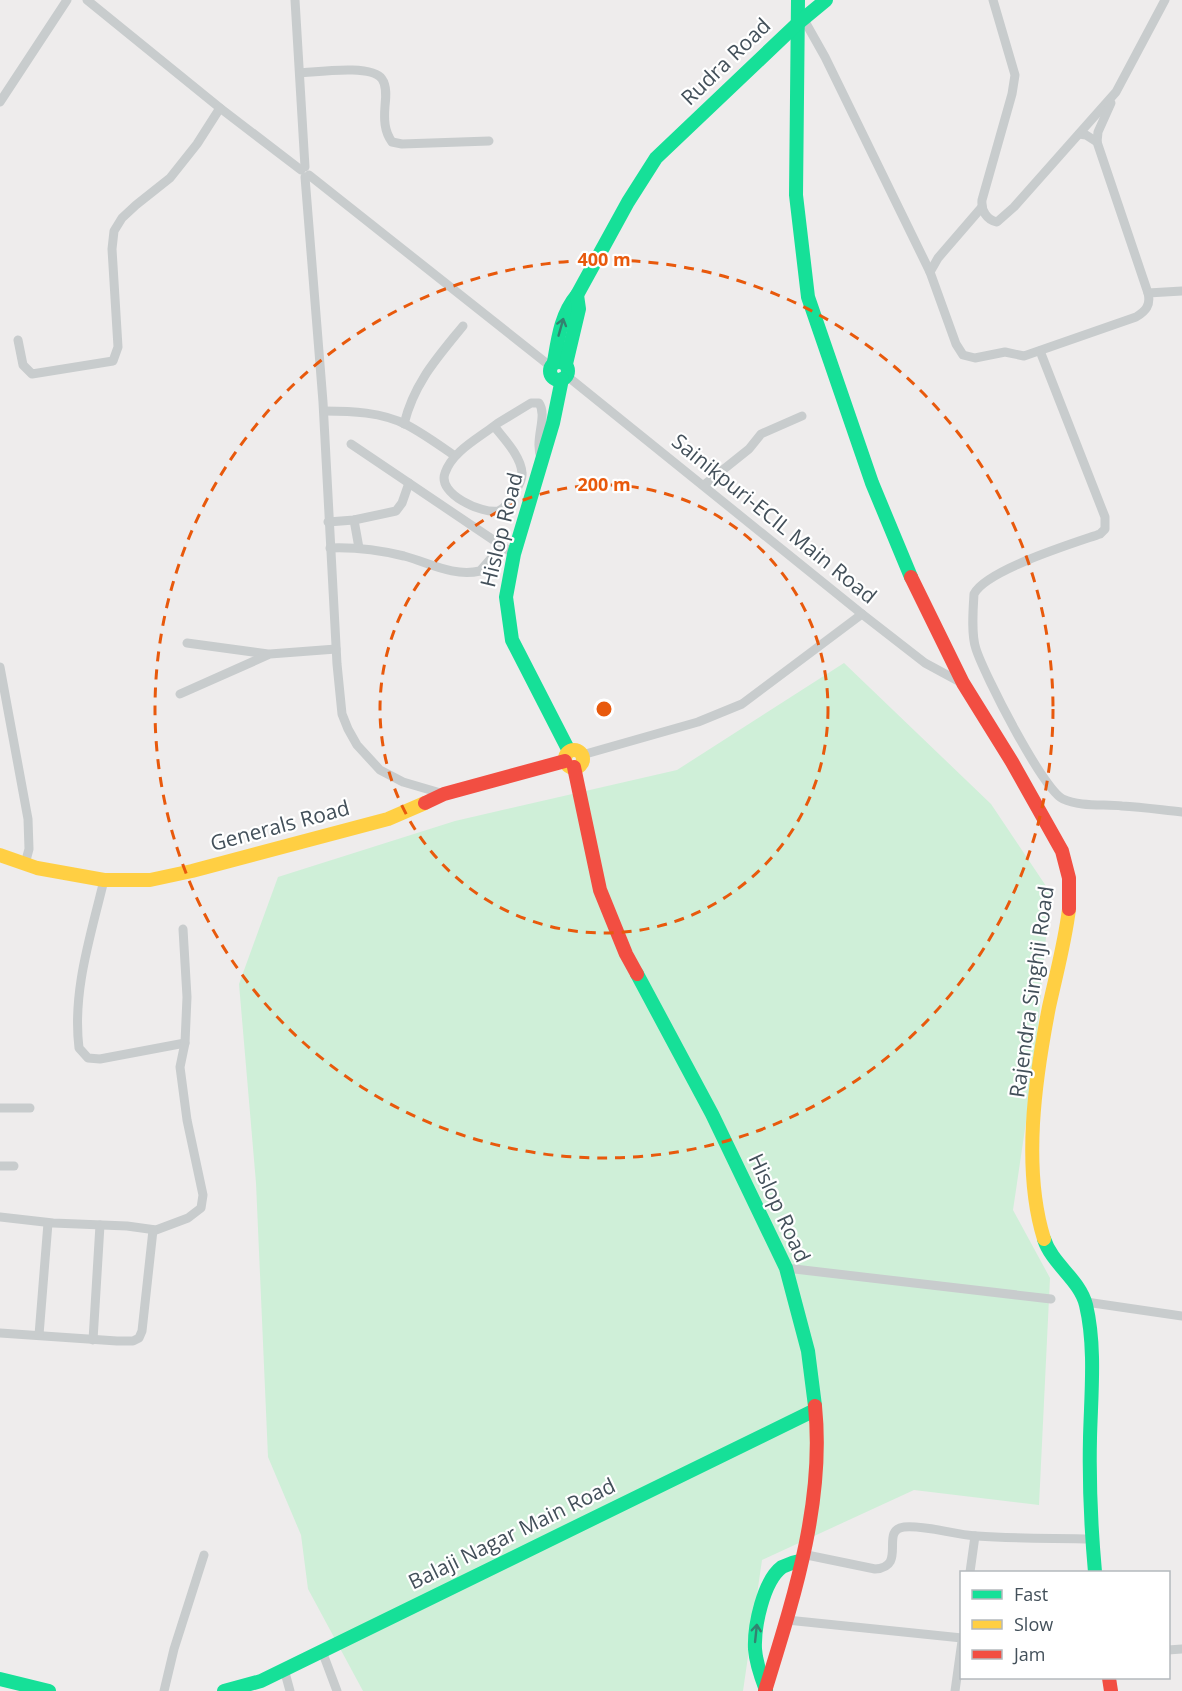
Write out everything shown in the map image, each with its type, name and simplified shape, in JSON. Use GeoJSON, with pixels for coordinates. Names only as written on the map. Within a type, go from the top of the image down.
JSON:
{"type":"FeatureCollection","features":[{"type":"Feature","properties":{"kind":"street"},"geometry":{"type":"LineString","coordinates":[[0,102],[67,0]]}},
{"type":"Feature","properties":{"kind":"street"},"geometry":{"type":"LineString","coordinates":[[295,0],[305,172],[324,411],[328,522],[342,714],[357,745],[380,770],[391,777],[444,794]]}},
{"type":"Feature","properties":{"kind":"street","name":"Rajendra Singhji Road"},"geometry":{"type":"LineString","coordinates":[[798,0],[800,21],[796,195],[808,297],[872,483],[919,595],[963,683],[1012,762],[1062,850],[1067,865],[1071,899],[1040,1060],[1034,1121],[1035,1169],[1039,1223],[1047,1246],[1067,1278],[1086,1302]]}},
{"type":"Feature","properties":{"kind":"street","name":"Rudra Road"},"geometry":{"type":"LineString","coordinates":[[578,295],[623,212],[656,158],[800,21],[826,0]]}},
{"type":"Feature","properties":{"kind":"street"},"geometry":{"type":"LineString","coordinates":[[930,272],[938,258],[982,207],[986,184],[1012,94],[1015,75],[993,0]]}},
{"type":"Feature","properties":{"kind":"street"},"geometry":{"type":"LineString","coordinates":[[800,21],[825,57],[930,272],[959,351],[963,355],[975,358],[1005,352],[1024,356],[1136,317],[1147,309],[1150,300],[1148,293],[1097,142],[1101,122],[1165,0]]}},
{"type":"Feature","properties":{"kind":"street","name":"Sainikpuri-ECIL Main Road"},"geometry":{"type":"LineString","coordinates":[[89,1],[220,108],[704,485],[862,614],[925,663],[963,683]]}},
{"type":"Feature","properties":{"kind":"street"},"geometry":{"type":"LineString","coordinates":[[300,73],[357,70],[372,71],[381,76],[386,94],[385,128],[392,142],[402,144],[489,141]]}},
{"type":"Feature","properties":{"kind":"street"},"geometry":{"type":"LineString","coordinates":[[982,207],[989,219],[1000,221],[1116,92]]}},
{"type":"Feature","properties":{"kind":"street"},"geometry":{"type":"LineString","coordinates":[[18,340],[23,365],[32,374],[113,361],[118,347],[112,249],[114,231],[136,205],[170,178],[197,144],[220,108]]}},
{"type":"Feature","properties":{"kind":"street"},"geometry":{"type":"LineString","coordinates":[[1079,134],[1086,135],[1097,142]]}},
{"type":"Feature","properties":{"kind":"street"},"geometry":{"type":"LineString","coordinates":[[1148,293],[1182,291]]}},
{"type":"Feature","properties":{"kind":"street","name":"Hislop Road"},"geometry":{"type":"LineString","coordinates":[[578,295],[568,306],[559,333],[559,371],[555,417],[514,554],[506,597],[512,640],[573,759],[600,890],[626,954],[712,1114],[786,1268],[808,1351],[815,1410],[815,1466],[811,1516],[788,1620],[768,1691]]}},
{"type":"Feature","properties":{"kind":"street"},"geometry":{"type":"LineString","coordinates":[[404,424],[412,396],[422,379],[463,326]]}},
{"type":"Feature","properties":{"kind":"street"},"geometry":{"type":"LineString","coordinates":[[1040,351],[1105,516],[1105,529],[1100,534],[1021,563],[985,582],[977,589],[974,594],[973,633],[976,650],[1038,772],[1060,798],[1072,802],[1182,812]]}},
{"type":"Feature","properties":{"kind":"street"},"geometry":{"type":"LineString","coordinates":[[494,426],[514,452],[522,475],[518,486],[504,508],[494,511],[482,509],[461,500],[447,489],[443,478],[455,456],[494,426],[531,403],[538,403],[542,411],[537,445],[541,459]]}},
{"type":"Feature","properties":{"kind":"street"},"geometry":{"type":"LineString","coordinates":[[324,411],[366,413],[404,424],[455,456]]}},
{"type":"Feature","properties":{"kind":"street"},"geometry":{"type":"LineString","coordinates":[[704,485],[749,449],[761,434],[802,416]]}},
{"type":"Feature","properties":{"kind":"street"},"geometry":{"type":"LineString","coordinates":[[351,444],[514,554]]}},
{"type":"Feature","properties":{"kind":"street"},"geometry":{"type":"LineString","coordinates":[[328,522],[354,520],[396,511],[402,503],[409,483]]}},
{"type":"Feature","properties":{"kind":"street"},"geometry":{"type":"LineString","coordinates":[[354,520],[359,548]]}},
{"type":"Feature","properties":{"kind":"street"},"geometry":{"type":"LineString","coordinates":[[330,548],[359,548],[406,557],[462,573],[480,571],[502,546]]}},
{"type":"Feature","properties":{"kind":"street"},"geometry":{"type":"LineString","coordinates":[[573,759],[698,722],[742,704],[862,614]]}},
{"type":"Feature","properties":{"kind":"street"},"geometry":{"type":"LineString","coordinates":[[187,643],[270,654],[336,649]]}},
{"type":"Feature","properties":{"kind":"street"},"geometry":{"type":"LineString","coordinates":[[180,694],[270,654]]}},
{"type":"Feature","properties":{"kind":"street"},"geometry":{"type":"LineString","coordinates":[[0,667],[28,819],[28,849],[25,864]]}},
{"type":"Feature","properties":{"kind":"street","name":"Generals Road"},"geometry":{"type":"LineString","coordinates":[[0,855],[37,868],[104,880],[150,880],[388,819],[444,794],[573,759]]}},
{"type":"Feature","properties":{"kind":"street"},"geometry":{"type":"LineString","coordinates":[[104,880],[81,977],[77,1014],[79,1048],[88,1058],[99,1059],[185,1043]]}},
{"type":"Feature","properties":{"kind":"street"},"geometry":{"type":"LineString","coordinates":[[0,1217],[48,1223],[153,1230],[196,1214],[201,1208],[203,1200],[187,1120],[180,1067],[185,1043],[187,997],[183,929]]}},
{"type":"Feature","properties":{"kind":"street"},"geometry":{"type":"LineString","coordinates":[[0,1108],[30,1108]]}},
{"type":"Feature","properties":{"kind":"street"},"geometry":{"type":"LineString","coordinates":[[0,1166],[14,1166]]}},
{"type":"Feature","properties":{"kind":"street"},"geometry":{"type":"LineString","coordinates":[[39,1335],[48,1223]]}},
{"type":"Feature","properties":{"kind":"street"},"geometry":{"type":"LineString","coordinates":[[93,1340],[100,1225]]}},
{"type":"Feature","properties":{"kind":"street"},"geometry":{"type":"LineString","coordinates":[[0,1333],[93,1340],[133,1341],[139,1338],[142,1331],[153,1230]]}},
{"type":"Feature","properties":{"kind":"street"},"geometry":{"type":"LineString","coordinates":[[786,1268],[1051,1299]]}},
{"type":"Feature","properties":{"kind":"street"},"geometry":{"type":"LineString","coordinates":[[1095,1571],[1092,1539],[1091,1385],[1086,1302],[1182,1316]]}},
{"type":"Feature","properties":{"kind":"street","name":"Balaji Nagar Main Road"},"geometry":{"type":"LineString","coordinates":[[224,1691],[261,1680],[322,1651],[815,1410]]}},
{"type":"Feature","properties":{"kind":"street"},"geometry":{"type":"LineString","coordinates":[[768,1691],[756,1659],[755,1647],[761,1606],[778,1571],[787,1564],[801,1558],[875,1569],[884,1568],[889,1565],[891,1559],[893,1537],[896,1530],[901,1527],[975,1536],[1092,1539]]}},
{"type":"Feature","properties":{"kind":"street"},"geometry":{"type":"LineString","coordinates":[[970,1571],[975,1536]]}},
{"type":"Feature","properties":{"kind":"street"},"geometry":{"type":"LineString","coordinates":[[164,1691],[174,1649],[204,1555]]}},
{"type":"Feature","properties":{"kind":"street"},"geometry":{"type":"LineString","coordinates":[[788,1620],[960,1639]]}},
{"type":"Feature","properties":{"kind":"street"},"geometry":{"type":"LineString","coordinates":[[322,1651],[337,1691]]}},
{"type":"Feature","properties":{"kind":"street"},"geometry":{"type":"LineString","coordinates":[[955,1691],[960,1654]]}},
{"type":"Feature","properties":{"kind":"street"},"geometry":{"type":"LineString","coordinates":[[284,1669],[290,1691]]}},
{"type":"Feature","properties":{"kind":"street"},"geometry":{"type":"LineString","coordinates":[[6,1684],[49,1691]]}},
{"type":"Feature","properties":{"kind":"green space"},"geometry":{"type":"Polygon","coordinates":[[[844,663],[991,804],[1050,892],[1035,1061],[1013,1210],[1050,1278],[1039,1505],[914,1490],[762,1560],[743,1691],[363,1691],[308,1589],[301,1535],[268,1457],[256,1183],[239,984],[278,877],[455,821],[677,770],[844,663]]]}},
{"type":"Feature","properties":{"kind":"traffic: fast"},"geometry":{"type":"LineString","coordinates":[[798,0],[796,195],[808,297],[872,483],[911,577]]}},
{"type":"Feature","properties":{"kind":"traffic: fast"},"geometry":{"type":"LineString","coordinates":[[554,362],[567,310],[628,202],[656,158],[797,24],[826,0]]}},
{"type":"Feature","properties":{"kind":"traffic: fast"},"geometry":{"type":"LineString","coordinates":[[566,364],[579,309],[577,295]]}},
{"type":"Feature","properties":{"kind":"traffic: fast"},"geometry":{"type":"LineString","coordinates":[[555,362],[563,362],[568,367],[568,371],[566,378],[555,380],[550,375],[550,367],[555,362]]}},
{"type":"Feature","properties":{"kind":"traffic: fast"},"geometry":{"type":"LineString","coordinates":[[562,379],[553,423],[514,554],[506,597],[512,640],[569,751]]}},
{"type":"Feature","properties":{"kind":"traffic: fast"},"geometry":{"type":"LineString","coordinates":[[637,974],[712,1114],[786,1268],[808,1351],[815,1406]]}},
{"type":"Feature","properties":{"kind":"traffic: fast"},"geometry":{"type":"LineString","coordinates":[[1044,1239],[1053,1256],[1083,1296],[1089,1321],[1092,1371],[1090,1489],[1095,1571]]}},
{"type":"Feature","properties":{"kind":"traffic: fast"},"geometry":{"type":"LineString","coordinates":[[224,1691],[261,1681],[815,1410]]}},
{"type":"Feature","properties":{"kind":"traffic: fast"},"geometry":{"type":"LineString","coordinates":[[766,1690],[755,1649],[761,1605],[775,1574],[782,1567],[800,1561]]}},
{"type":"Feature","properties":{"kind":"traffic: fast"},"geometry":{"type":"LineString","coordinates":[[0,1679],[49,1691]]}},
{"type":"Feature","properties":{"kind":"traffic: slow"},"geometry":{"type":"LineString","coordinates":[[574,750],[580,753],[583,759],[580,765],[574,768],[568,765],[565,759],[568,753],[574,750]]}},
{"type":"Feature","properties":{"kind":"traffic: slow"},"geometry":{"type":"LineString","coordinates":[[0,855],[37,868],[104,880],[150,880],[388,819],[425,803]]}},
{"type":"Feature","properties":{"kind":"traffic: slow"},"geometry":{"type":"LineString","coordinates":[[1044,1239],[1037,1212],[1032,1153],[1035,1093],[1049,1007],[1069,909]]}},
{"type":"Feature","properties":{"kind":"traffic: jam"},"geometry":{"type":"LineString","coordinates":[[911,577],[963,683],[1012,762],[1062,851],[1069,878],[1069,909]]}},
{"type":"Feature","properties":{"kind":"traffic: jam"},"geometry":{"type":"LineString","coordinates":[[425,803],[444,794],[565,761]]}},
{"type":"Feature","properties":{"kind":"traffic: jam"},"geometry":{"type":"LineString","coordinates":[[574,767],[600,890],[626,954],[637,974]]}},
{"type":"Feature","properties":{"kind":"traffic: jam"},"geometry":{"type":"LineString","coordinates":[[765,1691],[796,1586],[811,1515],[817,1442],[815,1406]]}},
{"type":"Feature","properties":{"kind":"traffic: jam"},"geometry":{"type":"LineString","coordinates":[[1109,1679],[1111,1691]]}}]}
